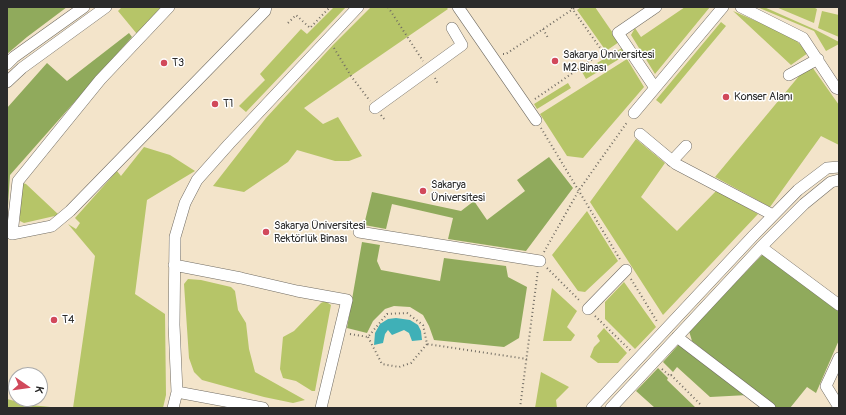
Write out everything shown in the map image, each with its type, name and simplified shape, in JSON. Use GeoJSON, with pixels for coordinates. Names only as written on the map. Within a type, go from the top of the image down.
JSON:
{"type":"FeatureCollection","features":[{"type":"Feature","properties":{"kind":"street"},"geometry":{"type":"LineString","coordinates":[[7,64],[14,57],[84,7]]}},
{"type":"Feature","properties":{"kind":"street"},"geometry":{"type":"LineString","coordinates":[[7,82],[22,68],[106,7]]}},
{"type":"Feature","properties":{"kind":"street"},"geometry":{"type":"LineString","coordinates":[[169,7],[100,80],[18,181],[12,234],[52,226],[70,211],[265,11],[266,7]]}},
{"type":"Feature","properties":{"kind":"street"},"geometry":{"type":"LineString","coordinates":[[173,408],[177,392],[174,325],[175,237],[185,202],[197,180],[358,7]]}},
{"type":"Feature","properties":{"kind":"street"},"geometry":{"type":"LineString","coordinates":[[458,7],[494,54],[536,120]]}},
{"type":"Feature","properties":{"kind":"street"},"geometry":{"type":"LineString","coordinates":[[655,88],[618,33],[656,7]]}},
{"type":"Feature","properties":{"kind":"street"},"geometry":{"type":"LineString","coordinates":[[634,113],[723,7]]}},
{"type":"Feature","properties":{"kind":"street"},"geometry":{"type":"LineString","coordinates":[[741,7],[803,38],[838,87]]}},
{"type":"Feature","properties":{"kind":"street"},"geometry":{"type":"LineString","coordinates":[[375,108],[462,46],[452,28]]}},
{"type":"Feature","properties":{"kind":"street"},"geometry":{"type":"LineString","coordinates":[[789,75],[818,59]]}},
{"type":"Feature","properties":{"kind":"street"},"geometry":{"type":"LineString","coordinates":[[640,134],[676,164],[773,215]]}},
{"type":"Feature","properties":{"kind":"street"},"geometry":{"type":"LineString","coordinates":[[672,161],[686,146]]}},
{"type":"Feature","properties":{"kind":"street"},"geometry":{"type":"LineString","coordinates":[[592,408],[798,190],[827,168],[839,167]]}},
{"type":"Feature","properties":{"kind":"street"},"geometry":{"type":"LineString","coordinates":[[611,408],[761,247],[804,204],[831,182],[839,180]]}},
{"type":"Feature","properties":{"kind":"street"},"geometry":{"type":"LineString","coordinates":[[359,232],[540,261]]}},
{"type":"Feature","properties":{"kind":"street"},"geometry":{"type":"LineString","coordinates":[[761,247],[839,305]]}},
{"type":"Feature","properties":{"kind":"street"},"geometry":{"type":"LineString","coordinates":[[174,265],[347,300],[321,408]]}},
{"type":"Feature","properties":{"kind":"street"},"geometry":{"type":"LineString","coordinates":[[588,309],[626,270]]}},
{"type":"Feature","properties":{"kind":"street"},"geometry":{"type":"LineString","coordinates":[[678,337],[770,408]]}},
{"type":"Feature","properties":{"kind":"street"},"geometry":{"type":"LineString","coordinates":[[839,358],[826,386],[839,407]]}},
{"type":"Feature","properties":{"kind":"street"},"geometry":{"type":"LineString","coordinates":[[177,392],[263,408]]}},
{"type":"Feature","properties":{"kind":"path"},"geometry":{"type":"LineString","coordinates":[[288,23],[296,15],[310,28],[330,7]]}},
{"type":"Feature","properties":{"kind":"path"},"geometry":{"type":"LineString","coordinates":[[388,7],[438,84]]}},
{"type":"Feature","properties":{"kind":"path"},"geometry":{"type":"LineString","coordinates":[[494,54],[506,54],[572,8],[576,7]]}},
{"type":"Feature","properties":{"kind":"path"},"geometry":{"type":"LineString","coordinates":[[531,102],[603,52],[572,8]]}},
{"type":"Feature","properties":{"kind":"path"},"geometry":{"type":"LineString","coordinates":[[543,29],[548,38]]}},
{"type":"Feature","properties":{"kind":"path"},"geometry":{"type":"LineString","coordinates":[[333,45],[351,76],[375,108]]}},
{"type":"Feature","properties":{"kind":"path"},"geometry":{"type":"LineString","coordinates":[[520,408],[540,261],[579,190],[634,113]]}},
{"type":"Feature","properties":{"kind":"path"},"geometry":{"type":"LineString","coordinates":[[536,120],[659,326]]}},
{"type":"Feature","properties":{"kind":"path"},"geometry":{"type":"LineString","coordinates":[[540,261],[639,359]]}},
{"type":"Feature","properties":{"kind":"path"},"geometry":{"type":"LineString","coordinates":[[368,337],[387,314],[407,313],[423,325],[427,344]]}},
{"type":"Feature","properties":{"kind":"path"},"geometry":{"type":"LineString","coordinates":[[346,334],[368,337]]}},
{"type":"Feature","properties":{"kind":"path"},"geometry":{"type":"LineString","coordinates":[[368,337],[382,364],[399,367],[412,363],[427,344]]}},
{"type":"Feature","properties":{"kind":"path"},"geometry":{"type":"LineString","coordinates":[[427,344],[527,359]]}},
{"type":"Feature","properties":{"kind":"path"},"geometry":{"type":"LineString","coordinates":[[658,364],[702,406]]}},
{"type":"Feature","properties":{"kind":"green space"},"geometry":{"type":"Polygon","coordinates":[[[7,7],[67,7],[7,54],[7,7]]]}},
{"type":"Feature","properties":{"kind":"green space"},"geometry":{"type":"Polygon","coordinates":[[[122,7],[161,7],[137,34],[118,11],[122,7]]]}},
{"type":"Feature","properties":{"kind":"green space"},"geometry":{"type":"Polygon","coordinates":[[[334,7],[346,7],[246,112],[239,106],[265,80],[260,74],[301,29],[307,34],[334,7]]]}},
{"type":"Feature","properties":{"kind":"green space"},"geometry":{"type":"Polygon","coordinates":[[[371,7],[446,7],[448,9],[304,108],[323,124],[338,117],[362,156],[349,161],[335,161],[297,150],[288,162],[244,192],[213,186],[266,118],[333,45],[371,7]]]}},
{"type":"Feature","properties":{"kind":"green space"},"geometry":{"type":"Polygon","coordinates":[[[581,7],[595,7],[619,42],[606,51],[577,10],[581,7]]]}},
{"type":"Feature","properties":{"kind":"green space"},"geometry":{"type":"Polygon","coordinates":[[[685,7],[710,7],[655,74],[631,35],[635,28],[641,37],[685,7]]]}},
{"type":"Feature","properties":{"kind":"green space"},"geometry":{"type":"Polygon","coordinates":[[[757,7],[764,7],[816,30],[839,42],[839,44],[826,51],[814,31],[757,7]]]}},
{"type":"Feature","properties":{"kind":"green space"},"geometry":{"type":"Polygon","coordinates":[[[776,7],[813,7],[817,9],[814,23],[776,7]]]}},
{"type":"Feature","properties":{"kind":"green space"},"geometry":{"type":"Polygon","coordinates":[[[733,11],[793,37],[808,53],[791,65],[733,11]]]}},
{"type":"Feature","properties":{"kind":"green space"},"geometry":{"type":"Polygon","coordinates":[[[822,11],[839,15],[839,37],[818,28],[822,11]]]}},
{"type":"Feature","properties":{"kind":"green space"},"geometry":{"type":"Polygon","coordinates":[[[721,22],[726,26],[661,104],[656,100],[721,22]]]}},
{"type":"Feature","properties":{"kind":"green space"},"geometry":{"type":"Polygon","coordinates":[[[129,33],[132,37],[10,175],[7,221],[7,108],[47,63],[67,81],[129,33]]]}},
{"type":"Feature","properties":{"kind":"green space"},"geometry":{"type":"Polygon","coordinates":[[[622,48],[626,55],[586,79],[582,72],[622,48]]]}},
{"type":"Feature","properties":{"kind":"green space"},"geometry":{"type":"Polygon","coordinates":[[[627,59],[644,87],[583,158],[567,156],[540,114],[627,59]]]}},
{"type":"Feature","properties":{"kind":"green space"},"geometry":{"type":"Polygon","coordinates":[[[810,64],[839,105],[839,145],[821,136],[770,207],[715,177],[799,76],[796,73],[810,64]]]}},
{"type":"Feature","properties":{"kind":"green space"},"geometry":{"type":"Polygon","coordinates":[[[568,83],[571,88],[537,109],[534,104],[568,83]]]}},
{"type":"Feature","properties":{"kind":"green space"},"geometry":{"type":"Polygon","coordinates":[[[636,139],[665,163],[641,197],[677,231],[716,191],[758,214],[663,315],[590,202],[636,139]]]}},
{"type":"Feature","properties":{"kind":"green space"},"geometry":{"type":"Polygon","coordinates":[[[144,147],[170,155],[195,171],[147,200],[135,294],[165,314],[166,395],[163,408],[73,408],[95,256],[68,224],[76,229],[80,223],[75,218],[117,171],[121,176],[144,147]]]}},
{"type":"Feature","properties":{"kind":"green space"},"geometry":{"type":"Polygon","coordinates":[[[549,157],[573,188],[526,251],[448,239],[453,218],[392,204],[386,229],[364,225],[372,192],[461,211],[474,201],[487,220],[525,191],[517,180],[549,157]]]}},
{"type":"Feature","properties":{"kind":"green space"},"geometry":{"type":"Polygon","coordinates":[[[23,183],[26,184],[59,215],[24,223],[20,221],[20,205],[23,183]]]}},
{"type":"Feature","properties":{"kind":"green space"},"geometry":{"type":"Polygon","coordinates":[[[587,211],[618,261],[585,292],[578,291],[552,255],[587,211]]]}},
{"type":"Feature","properties":{"kind":"green space"},"geometry":{"type":"Polygon","coordinates":[[[362,242],[380,245],[377,261],[381,270],[440,281],[444,258],[506,266],[508,277],[527,287],[519,338],[504,347],[434,340],[423,315],[410,307],[394,306],[385,309],[373,321],[367,333],[347,328],[362,242]]]}},
{"type":"Feature","properties":{"kind":"green space"},"geometry":{"type":"Polygon","coordinates":[[[763,254],[839,312],[839,340],[816,393],[807,387],[790,408],[776,408],[692,341],[689,331],[763,254]]]}},
{"type":"Feature","properties":{"kind":"green space"},"geometry":{"type":"Polygon","coordinates":[[[188,279],[201,280],[231,287],[235,291],[238,310],[246,323],[249,349],[255,372],[305,400],[293,403],[264,397],[202,380],[194,372],[189,358],[184,284],[188,279]]]}},
{"type":"Feature","properties":{"kind":"green space"},"geometry":{"type":"Polygon","coordinates":[[[624,282],[656,327],[635,349],[605,319],[605,302],[624,282]]]}},
{"type":"Feature","properties":{"kind":"green space"},"geometry":{"type":"Polygon","coordinates":[[[552,288],[577,311],[567,327],[575,335],[571,341],[543,341],[552,288]]]}},
{"type":"Feature","properties":{"kind":"green space"},"geometry":{"type":"Polygon","coordinates":[[[325,301],[331,305],[315,391],[312,391],[296,381],[283,378],[280,369],[283,337],[294,331],[321,303],[325,301]]]}},
{"type":"Feature","properties":{"kind":"green space"},"geometry":{"type":"Polygon","coordinates":[[[604,328],[627,353],[618,363],[598,363],[590,357],[594,347],[600,341],[597,336],[604,328]]]}},
{"type":"Feature","properties":{"kind":"green space"},"geometry":{"type":"Polygon","coordinates":[[[681,342],[748,395],[710,397],[677,367],[673,372],[663,362],[681,342]]]}},
{"type":"Feature","properties":{"kind":"green space"},"geometry":{"type":"Polygon","coordinates":[[[658,368],[668,378],[667,380],[696,408],[655,408],[636,391],[658,368]]]}},
{"type":"Feature","properties":{"kind":"green space"},"geometry":{"type":"Polygon","coordinates":[[[541,372],[569,387],[556,400],[557,408],[535,408],[541,372]]]}},
{"type":"Feature","properties":{"kind":"green space"},"geometry":{"type":"Polygon","coordinates":[[[7,399],[8,407],[61,408],[7,408],[7,399]]]}},
{"type":"Feature","properties":{"kind":"water"},"geometry":{"type":"Polygon","coordinates":[[[396,318],[410,320],[418,325],[421,331],[422,340],[412,341],[409,333],[404,330],[392,335],[388,330],[385,334],[383,343],[374,345],[375,333],[380,324],[388,319],[396,318]]]}},
{"type":"Feature","properties":{"kind":"place","name":"Sakarya Üniversitesi M2 Binası"},"geometry":{"type":"Point","coordinates":[555,61]}},
{"type":"Feature","properties":{"kind":"place","name":"T3"},"geometry":{"type":"Point","coordinates":[164,63]}},
{"type":"Feature","properties":{"kind":"place","name":"Konser Alanı"},"geometry":{"type":"Point","coordinates":[726,97]}},
{"type":"Feature","properties":{"kind":"place","name":"T1"},"geometry":{"type":"Point","coordinates":[215,104]}},
{"type":"Feature","properties":{"kind":"place","name":"Sakarya Üniversitesi"},"geometry":{"type":"Point","coordinates":[423,191]}},
{"type":"Feature","properties":{"kind":"place","name":"Sakarya Üniversitesi Rektörlük Binası"},"geometry":{"type":"Point","coordinates":[266,232]}},
{"type":"Feature","properties":{"kind":"place","name":"T4"},"geometry":{"type":"Point","coordinates":[54,320]}}]}
